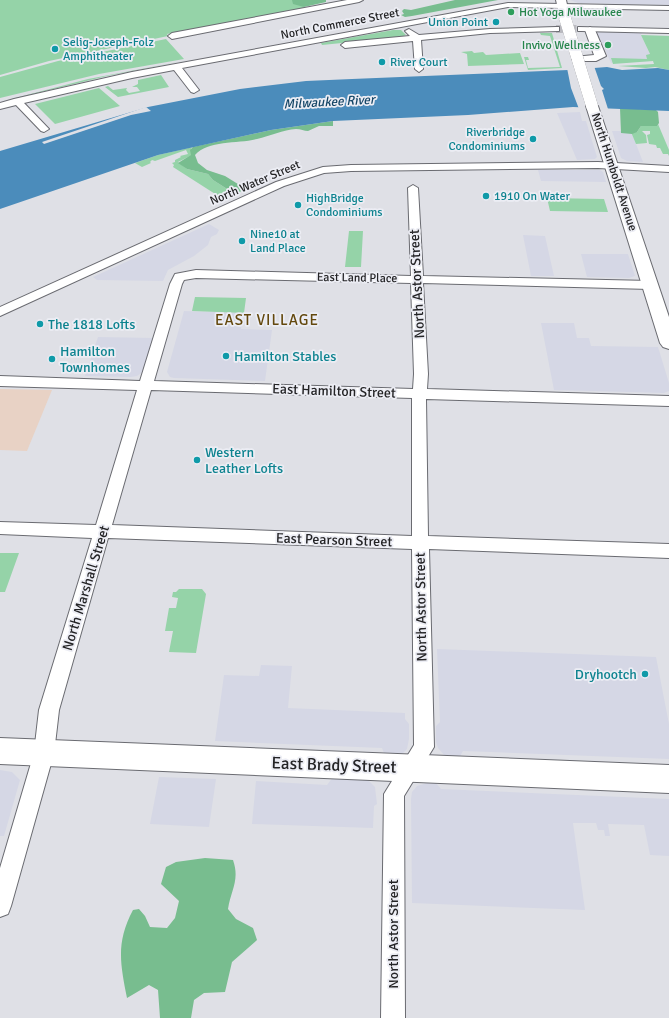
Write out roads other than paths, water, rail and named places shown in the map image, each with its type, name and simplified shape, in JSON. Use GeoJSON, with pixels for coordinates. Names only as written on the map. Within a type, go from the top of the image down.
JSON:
{"type":"FeatureCollection","features":[{"type":"Feature","properties":{"kind":"main road","name":"East Brady Street"},"geometry":{"type":"LineString","coordinates":[[0,751],[669,779]]}},
{"type":"Feature","properties":{"kind":"street"},"geometry":{"type":"LineString","coordinates":[[172,36],[359,0]]}},
{"type":"Feature","properties":{"kind":"street","name":"North Commerce Street"},"geometry":{"type":"LineString","coordinates":[[0,106],[108,80],[508,5],[561,3],[669,8]]}},
{"type":"Feature","properties":{"kind":"street","name":"North Humboldt Avenue"},"geometry":{"type":"LineString","coordinates":[[561,3],[597,121],[669,342]]}},
{"type":"Feature","properties":{"kind":"street"},"geometry":{"type":"LineString","coordinates":[[402,25],[417,38],[419,70]]}},
{"type":"Feature","properties":{"kind":"street","name":"North Commerce Street"},"geometry":{"type":"LineString","coordinates":[[254,53],[503,30],[556,29]]}},
{"type":"Feature","properties":{"kind":"street"},"geometry":{"type":"LineString","coordinates":[[578,59],[596,58],[600,56],[586,29]]}},
{"type":"Feature","properties":{"kind":"street"},"geometry":{"type":"LineString","coordinates":[[586,29],[669,32]]}},
{"type":"Feature","properties":{"kind":"street"},"geometry":{"type":"LineString","coordinates":[[176,67],[194,90]]}},
{"type":"Feature","properties":{"kind":"street"},"geometry":{"type":"LineString","coordinates":[[17,102],[44,129]]}},
{"type":"Feature","properties":{"kind":"street","name":"North Water Street"},"geometry":{"type":"LineString","coordinates":[[0,312],[280,184],[323,170],[372,167],[612,165],[669,169]]}},
{"type":"Feature","properties":{"kind":"street","name":"North Astor Street"},"geometry":{"type":"LineString","coordinates":[[393,1018],[394,794],[424,748],[418,409],[421,374],[419,295],[416,279],[413,188]]}},
{"type":"Feature","properties":{"kind":"street","name":"East Land Place"},"geometry":{"type":"LineString","coordinates":[[185,275],[196,274],[650,285]]}},
{"type":"Feature","properties":{"kind":"street","name":"North Marshall Street"},"geometry":{"type":"LineString","coordinates":[[0,906],[44,753],[49,710],[176,284],[179,277],[185,275]]}},
{"type":"Feature","properties":{"kind":"street","name":"East Hamilton Street"},"geometry":{"type":"LineString","coordinates":[[0,381],[669,401]]}},
{"type":"Feature","properties":{"kind":"street","name":"East Pearson Street"},"geometry":{"type":"LineString","coordinates":[[0,528],[669,551]]}},
{"type":"Feature","properties":{"kind":"water","name":"Milwaukee River"},"geometry":{"type":"Polygon","coordinates":[[[607,67],[622,70],[658,68],[669,70],[669,111],[573,107],[468,115],[333,121],[271,130],[158,155],[0,209],[0,151],[148,107],[240,89],[306,81],[607,67]]]}},
{"type":"Feature","properties":{"kind":"tunnel"},"geometry":{"type":"LineString","coordinates":[[556,29],[581,29]]}},
{"type":"Feature","properties":{"kind":"place","name":"Hot Yoga Milwaukee"},"geometry":{"type":"Point","coordinates":[511,12]}},
{"type":"Feature","properties":{"kind":"place","name":"Union Point"},"geometry":{"type":"Point","coordinates":[496,22]}},
{"type":"Feature","properties":{"kind":"place","name":"Invivo Wellness"},"geometry":{"type":"Point","coordinates":[608,45]}},
{"type":"Feature","properties":{"kind":"place","name":"Selig-Joseph-Folz Amphitheater"},"geometry":{"type":"Point","coordinates":[55,49]}},
{"type":"Feature","properties":{"kind":"place","name":"River Court"},"geometry":{"type":"Point","coordinates":[382,62]}},
{"type":"Feature","properties":{"kind":"place","name":"Riverbridge Condominiums"},"geometry":{"type":"Point","coordinates":[533,139]}},
{"type":"Feature","properties":{"kind":"place","name":"1910 On Water"},"geometry":{"type":"Point","coordinates":[486,196]}},
{"type":"Feature","properties":{"kind":"place","name":"HighBridge Condominiums"},"geometry":{"type":"Point","coordinates":[298,205]}},
{"type":"Feature","properties":{"kind":"place","name":"Nine10 at Land Place"},"geometry":{"type":"Point","coordinates":[242,241]}},
{"type":"Feature","properties":{"kind":"place","name":"The 1818 Lofts"},"geometry":{"type":"Point","coordinates":[40,324]}},
{"type":"Feature","properties":{"kind":"place","name":"Hamilton Stables"},"geometry":{"type":"Point","coordinates":[226,356]}},
{"type":"Feature","properties":{"kind":"place","name":"Hamilton Townhomes"},"geometry":{"type":"Point","coordinates":[52,359]}},
{"type":"Feature","properties":{"kind":"place","name":"Western Leather Lofts"},"geometry":{"type":"Point","coordinates":[197,460]}},
{"type":"Feature","properties":{"kind":"place","name":"Dryhootch"},"geometry":{"type":"Point","coordinates":[645,674]}},
{"type":"Feature","properties":{"kind":"district","name":"EAST VILLAGE"},"geometry":{"type":"Point","coordinates":[267,320]}}]}
